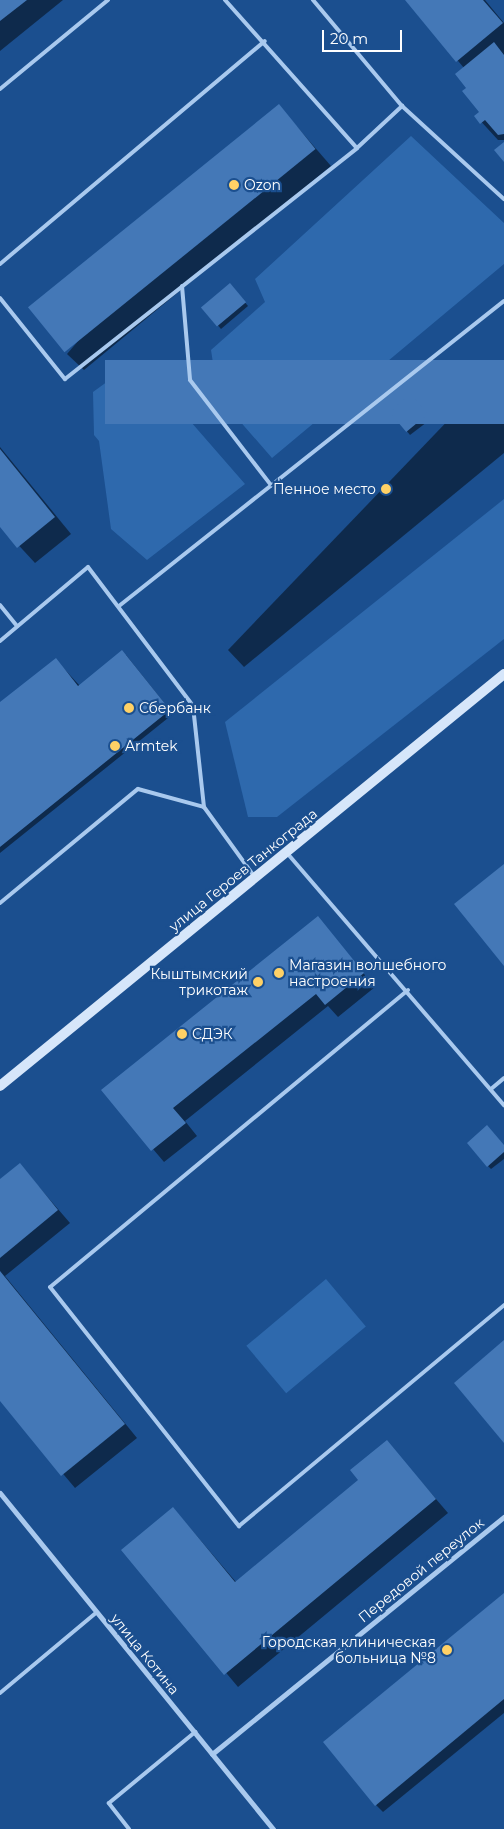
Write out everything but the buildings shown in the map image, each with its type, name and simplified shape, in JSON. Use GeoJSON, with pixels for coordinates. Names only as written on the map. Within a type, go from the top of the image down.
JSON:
{"type":"FeatureCollection","features":[{"type":"Feature","properties":{"kind":"main road","name":"улица Героев Танкограда"},"geometry":{"type":"LineString","coordinates":[[0,1086],[504,674]]}},
{"type":"Feature","properties":{"kind":"street","name":"улица Котина"},"geometry":{"type":"LineString","coordinates":[[0,1493],[273,1829]]}},
{"type":"Feature","properties":{"kind":"street","name":"Передовой переулок"},"geometry":{"type":"LineString","coordinates":[[212,1754],[504,1517]]}},
{"type":"Feature","properties":{"kind":"lane"},"geometry":{"type":"LineString","coordinates":[[0,89],[108,0]]}},
{"type":"Feature","properties":{"kind":"lane"},"geometry":{"type":"LineString","coordinates":[[224,0],[265,41],[357,148]]}},
{"type":"Feature","properties":{"kind":"lane"},"geometry":{"type":"LineString","coordinates":[[313,0],[402,106],[504,199]]}},
{"type":"Feature","properties":{"kind":"lane"},"geometry":{"type":"LineString","coordinates":[[0,264],[265,41]]}},
{"type":"Feature","properties":{"kind":"lane"},"geometry":{"type":"LineString","coordinates":[[0,298],[64,379],[357,148],[402,106]]}},
{"type":"Feature","properties":{"kind":"lane"},"geometry":{"type":"LineString","coordinates":[[182,286],[190,380],[271,485]]}},
{"type":"Feature","properties":{"kind":"lane"},"geometry":{"type":"LineString","coordinates":[[118,606],[504,301]]}},
{"type":"Feature","properties":{"kind":"lane"},"geometry":{"type":"LineString","coordinates":[[0,641],[88,567],[193,706],[204,806],[255,878]]}},
{"type":"Feature","properties":{"kind":"lane"},"geometry":{"type":"LineString","coordinates":[[0,605],[17,626]]}},
{"type":"Feature","properties":{"kind":"lane"},"geometry":{"type":"LineString","coordinates":[[0,902],[138,789],[204,806]]}},
{"type":"Feature","properties":{"kind":"lane"},"geometry":{"type":"LineString","coordinates":[[287,852],[408,990],[504,1105]]}},
{"type":"Feature","properties":{"kind":"lane"},"geometry":{"type":"LineString","coordinates":[[408,990],[50,1287],[239,1526],[504,1305]]}},
{"type":"Feature","properties":{"kind":"lane"},"geometry":{"type":"LineString","coordinates":[[490,1089],[504,1078]]}},
{"type":"Feature","properties":{"kind":"lane"},"geometry":{"type":"LineString","coordinates":[[0,1693],[97,1612]]}},
{"type":"Feature","properties":{"kind":"lane"},"geometry":{"type":"LineString","coordinates":[[129,1829],[109,1803],[195,1732]]}},
{"type":"Feature","properties":{"kind":"shaded area"},"geometry":{"type":"Polygon","coordinates":[[[411,136],[504,223],[504,264],[272,458],[218,396],[211,350],[265,302],[255,279],[411,136]]]}},
{"type":"Feature","properties":{"kind":"shaded area"},"geometry":{"type":"Polygon","coordinates":[[[137,360],[245,484],[147,560],[111,529],[99,441],[94,435],[93,392],[137,360]]]}},
{"type":"Feature","properties":{"kind":"shaded area"},"geometry":{"type":"Polygon","coordinates":[[[504,499],[504,639],[277,817],[248,817],[225,722],[504,499]]]}},
{"type":"Feature","properties":{"kind":"shaded area"},"geometry":{"type":"Polygon","coordinates":[[[326,1279],[366,1326],[286,1393],[246,1346],[326,1279]]]}},
{"type":"Feature","properties":{"kind":"place","name":"Ozon"},"geometry":{"type":"Point","coordinates":[234,185]}},
{"type":"Feature","properties":{"kind":"place","name":"Пенное место"},"geometry":{"type":"Point","coordinates":[386,489]}},
{"type":"Feature","properties":{"kind":"place","name":"Сбербанк"},"geometry":{"type":"Point","coordinates":[129,708]}},
{"type":"Feature","properties":{"kind":"place","name":"Armtek"},"geometry":{"type":"Point","coordinates":[115,746]}},
{"type":"Feature","properties":{"kind":"place","name":"Магазин волшебного настроения"},"geometry":{"type":"Point","coordinates":[279,973]}},
{"type":"Feature","properties":{"kind":"place","name":"Кыштымский трикотаж"},"geometry":{"type":"Point","coordinates":[258,982]}},
{"type":"Feature","properties":{"kind":"place","name":"СДЭК"},"geometry":{"type":"Point","coordinates":[182,1034]}},
{"type":"Feature","properties":{"kind":"place","name":"Городская клиническая больница №8"},"geometry":{"type":"Point","coordinates":[447,1650]}}]}
